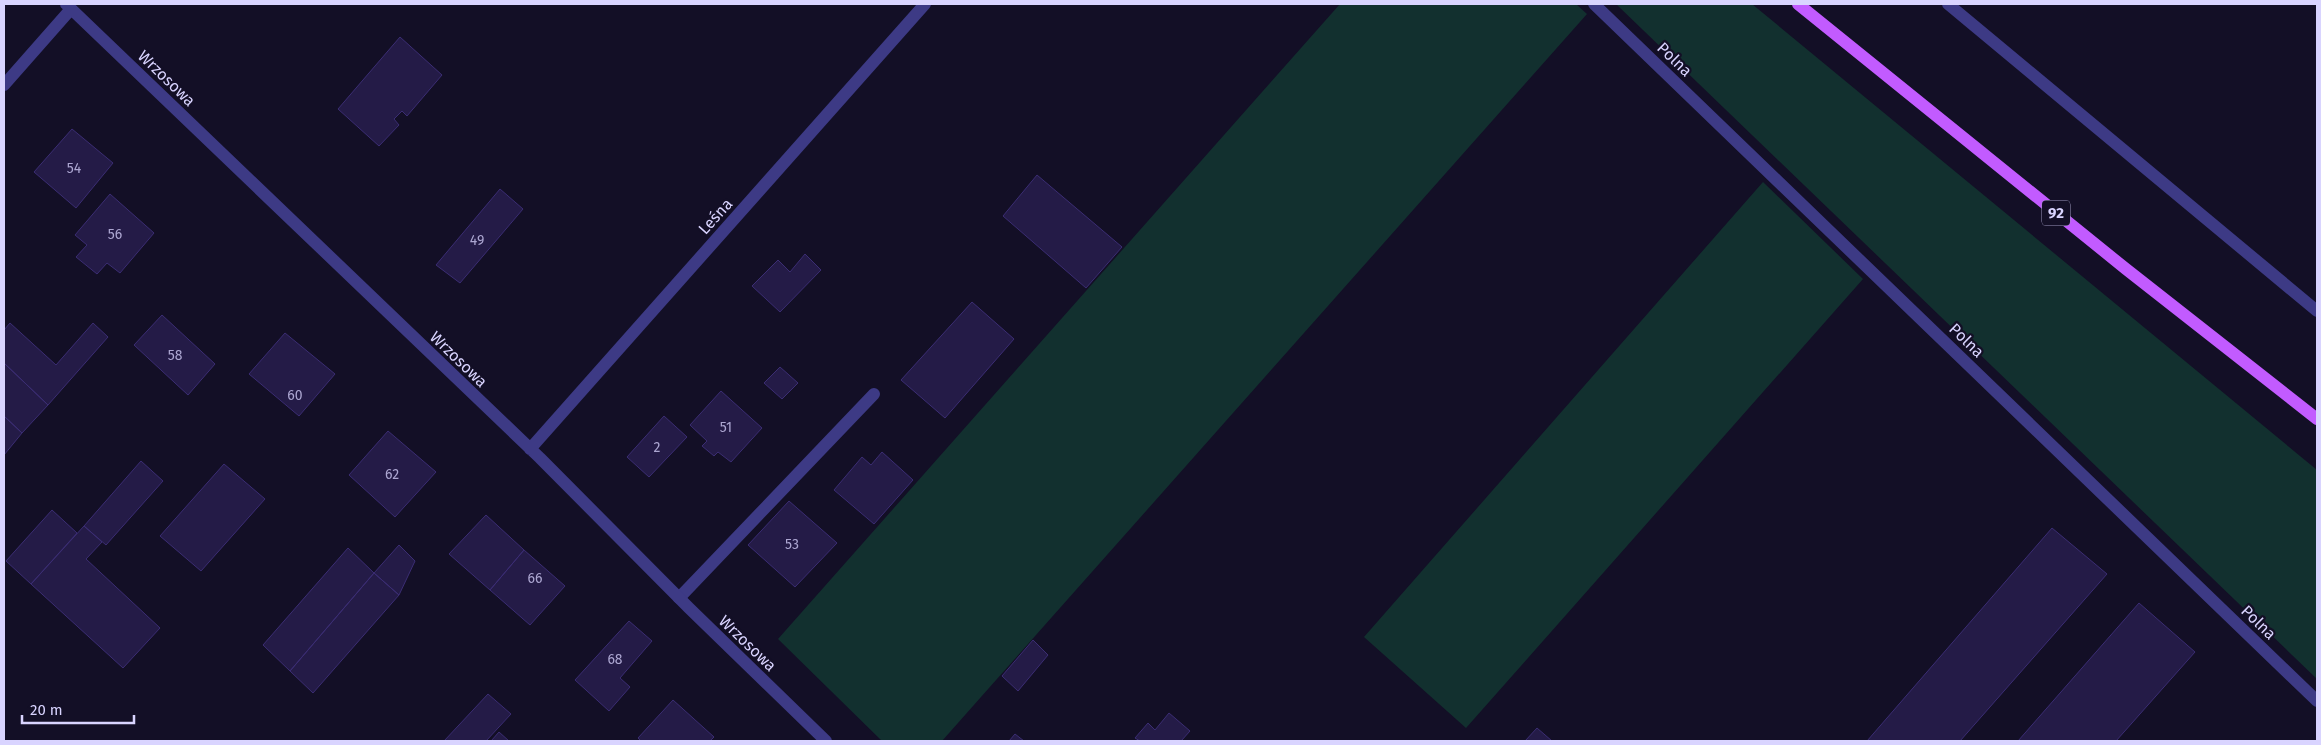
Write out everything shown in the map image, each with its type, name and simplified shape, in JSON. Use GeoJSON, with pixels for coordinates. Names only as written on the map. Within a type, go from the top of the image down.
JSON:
{"type":"FeatureCollection","features":[{"type":"Feature","properties":{"kind":"main road","name":"92"},"geometry":{"type":"LineString","coordinates":[[1798,4],[2126,269],[2317,419]]}},
{"type":"Feature","properties":{"kind":"street","name":"Leśna"},"geometry":{"type":"LineString","coordinates":[[530,449],[925,4]]}},
{"type":"Feature","properties":{"kind":"street","name":"Polna"},"geometry":{"type":"LineString","coordinates":[[1594,4],[2317,701]]}},
{"type":"Feature","properties":{"kind":"street"},"geometry":{"type":"LineString","coordinates":[[1948,4],[2317,311]]}},
{"type":"Feature","properties":{"kind":"street","name":"Wrzosowa"},"geometry":{"type":"LineString","coordinates":[[68,6],[530,449],[826,741]]}},
{"type":"Feature","properties":{"kind":"street"},"geometry":{"type":"LineString","coordinates":[[4,85],[68,6]]}},
{"type":"Feature","properties":{"kind":"street"},"geometry":{"type":"LineString","coordinates":[[679,598],[874,394]]}},
{"type":"Feature","properties":{"kind":"green space"},"geometry":{"type":"Polygon","coordinates":[[[1340,4],[1576,4],[1587,14],[942,741],[882,741],[778,639],[1340,4]]]}},
{"type":"Feature","properties":{"kind":"green space"},"geometry":{"type":"Polygon","coordinates":[[[1616,4],[1752,4],[2317,470],[2317,679],[1616,4]]]}},
{"type":"Feature","properties":{"kind":"green space"},"geometry":{"type":"Polygon","coordinates":[[[1763,182],[1863,279],[1466,728],[1364,637],[1763,182]]]}},
{"type":"Feature","properties":{"kind":"building"},"geometry":{"type":"Polygon","coordinates":[[[400,37],[442,75],[407,116],[402,111],[394,119],[399,125],[379,146],[338,109],[400,37]]]}},
{"type":"Feature","properties":{"kind":"building"},"geometry":{"type":"Polygon","coordinates":[[[72,129],[113,163],[76,208],[34,172],[72,129]]]}},
{"type":"Feature","properties":{"kind":"building"},"geometry":{"type":"Polygon","coordinates":[[[1037,175],[1122,247],[1086,288],[1003,216],[1037,175]]]}},
{"type":"Feature","properties":{"kind":"building"},"geometry":{"type":"Polygon","coordinates":[[[500,189],[523,209],[460,283],[436,265],[500,189]]]}},
{"type":"Feature","properties":{"kind":"building"},"geometry":{"type":"Polygon","coordinates":[[[110,194],[154,233],[120,273],[107,263],[97,274],[76,257],[87,245],[75,235],[110,194]]]}},
{"type":"Feature","properties":{"kind":"building"},"geometry":{"type":"Polygon","coordinates":[[[805,254],[821,270],[780,312],[752,286],[778,260],[790,272],[805,254]]]}},
{"type":"Feature","properties":{"kind":"building"},"geometry":{"type":"Polygon","coordinates":[[[972,302],[1014,339],[945,418],[901,380],[972,302]]]}},
{"type":"Feature","properties":{"kind":"building"},"geometry":{"type":"Polygon","coordinates":[[[162,315],[215,364],[188,395],[134,345],[162,315]]]}},
{"type":"Feature","properties":{"kind":"building"},"geometry":{"type":"Polygon","coordinates":[[[10,323],[56,365],[93,323],[108,337],[48,405],[4,363],[4,330],[10,323]]]}},
{"type":"Feature","properties":{"kind":"building"},"geometry":{"type":"Polygon","coordinates":[[[285,333],[335,374],[299,416],[249,374],[285,333]]]}},
{"type":"Feature","properties":{"kind":"building"},"geometry":{"type":"Polygon","coordinates":[[[4,363],[48,405],[22,433],[4,416],[4,363]]]}},
{"type":"Feature","properties":{"kind":"building"},"geometry":{"type":"Polygon","coordinates":[[[780,367],[798,383],[782,399],[764,383],[780,367]]]}},
{"type":"Feature","properties":{"kind":"building"},"geometry":{"type":"Polygon","coordinates":[[[721,391],[762,428],[731,462],[718,452],[714,456],[702,446],[707,441],[690,425],[721,391]]]}},
{"type":"Feature","properties":{"kind":"building"},"geometry":{"type":"Polygon","coordinates":[[[4,416],[22,433],[4,455],[4,416]]]}},
{"type":"Feature","properties":{"kind":"building"},"geometry":{"type":"Polygon","coordinates":[[[664,416],[687,437],[649,477],[627,457],[664,416]]]}},
{"type":"Feature","properties":{"kind":"building"},"geometry":{"type":"Polygon","coordinates":[[[388,431],[436,472],[395,517],[349,475],[388,431]]]}},
{"type":"Feature","properties":{"kind":"building"},"geometry":{"type":"Polygon","coordinates":[[[882,452],[913,480],[874,524],[834,490],[862,457],[871,465],[882,452]]]}},
{"type":"Feature","properties":{"kind":"building"},"geometry":{"type":"Polygon","coordinates":[[[141,461],[163,481],[106,545],[84,526],[141,461]]]}},
{"type":"Feature","properties":{"kind":"building"},"geometry":{"type":"Polygon","coordinates":[[[224,464],[265,499],[201,571],[160,536],[224,464]]]}},
{"type":"Feature","properties":{"kind":"building"},"geometry":{"type":"Polygon","coordinates":[[[789,501],[837,543],[795,587],[748,545],[789,501]]]}},
{"type":"Feature","properties":{"kind":"building"},"geometry":{"type":"Polygon","coordinates":[[[52,510],[77,533],[31,584],[6,561],[52,510]]]}},
{"type":"Feature","properties":{"kind":"building"},"geometry":{"type":"Polygon","coordinates":[[[486,515],[524,550],[490,590],[449,554],[486,515]]]}},
{"type":"Feature","properties":{"kind":"building"},"geometry":{"type":"Polygon","coordinates":[[[84,526],[102,542],[86,559],[160,628],[123,668],[31,584],[84,526]]]}},
{"type":"Feature","properties":{"kind":"building"},"geometry":{"type":"Polygon","coordinates":[[[2052,528],[2107,574],[1960,741],[1867,741],[2052,528]]]}},
{"type":"Feature","properties":{"kind":"building"},"geometry":{"type":"Polygon","coordinates":[[[399,545],[415,561],[399,595],[374,573],[399,545]]]}},
{"type":"Feature","properties":{"kind":"building"},"geometry":{"type":"Polygon","coordinates":[[[348,548],[374,573],[290,671],[263,645],[348,548]]]}},
{"type":"Feature","properties":{"kind":"building"},"geometry":{"type":"Polygon","coordinates":[[[524,550],[565,586],[530,625],[490,590],[524,550]]]}},
{"type":"Feature","properties":{"kind":"building"},"geometry":{"type":"Polygon","coordinates":[[[374,573],[399,595],[313,693],[290,671],[374,573]]]}},
{"type":"Feature","properties":{"kind":"building"},"geometry":{"type":"Polygon","coordinates":[[[2139,603],[2195,652],[2116,741],[2018,741],[2139,603]]]}},
{"type":"Feature","properties":{"kind":"building"},"geometry":{"type":"Polygon","coordinates":[[[629,621],[652,641],[620,678],[630,687],[609,711],[575,680],[629,621]]]}},
{"type":"Feature","properties":{"kind":"building"},"geometry":{"type":"Polygon","coordinates":[[[1033,640],[1048,655],[1018,691],[1002,676],[1033,640]]]}},
{"type":"Feature","properties":{"kind":"building"},"geometry":{"type":"Polygon","coordinates":[[[488,694],[511,714],[486,741],[444,741],[488,694]]]}},
{"type":"Feature","properties":{"kind":"building"},"geometry":{"type":"Polygon","coordinates":[[[673,700],[714,737],[710,741],[641,741],[638,738],[673,700]]]}},
{"type":"Feature","properties":{"kind":"building"},"geometry":{"type":"Polygon","coordinates":[[[1169,713],[1190,731],[1181,741],[1140,741],[1135,738],[1148,723],[1155,730],[1169,713]]]}},
{"type":"Feature","properties":{"kind":"building"},"geometry":{"type":"Polygon","coordinates":[[[1537,728],[1552,741],[1525,741],[1537,728]]]}},
{"type":"Feature","properties":{"kind":"building"},"geometry":{"type":"Polygon","coordinates":[[[499,732],[509,741],[491,741],[499,732]]]}},
{"type":"Feature","properties":{"kind":"building"},"geometry":{"type":"Polygon","coordinates":[[[1015,734],[1024,741],[1009,741],[1015,734]]]}}]}
